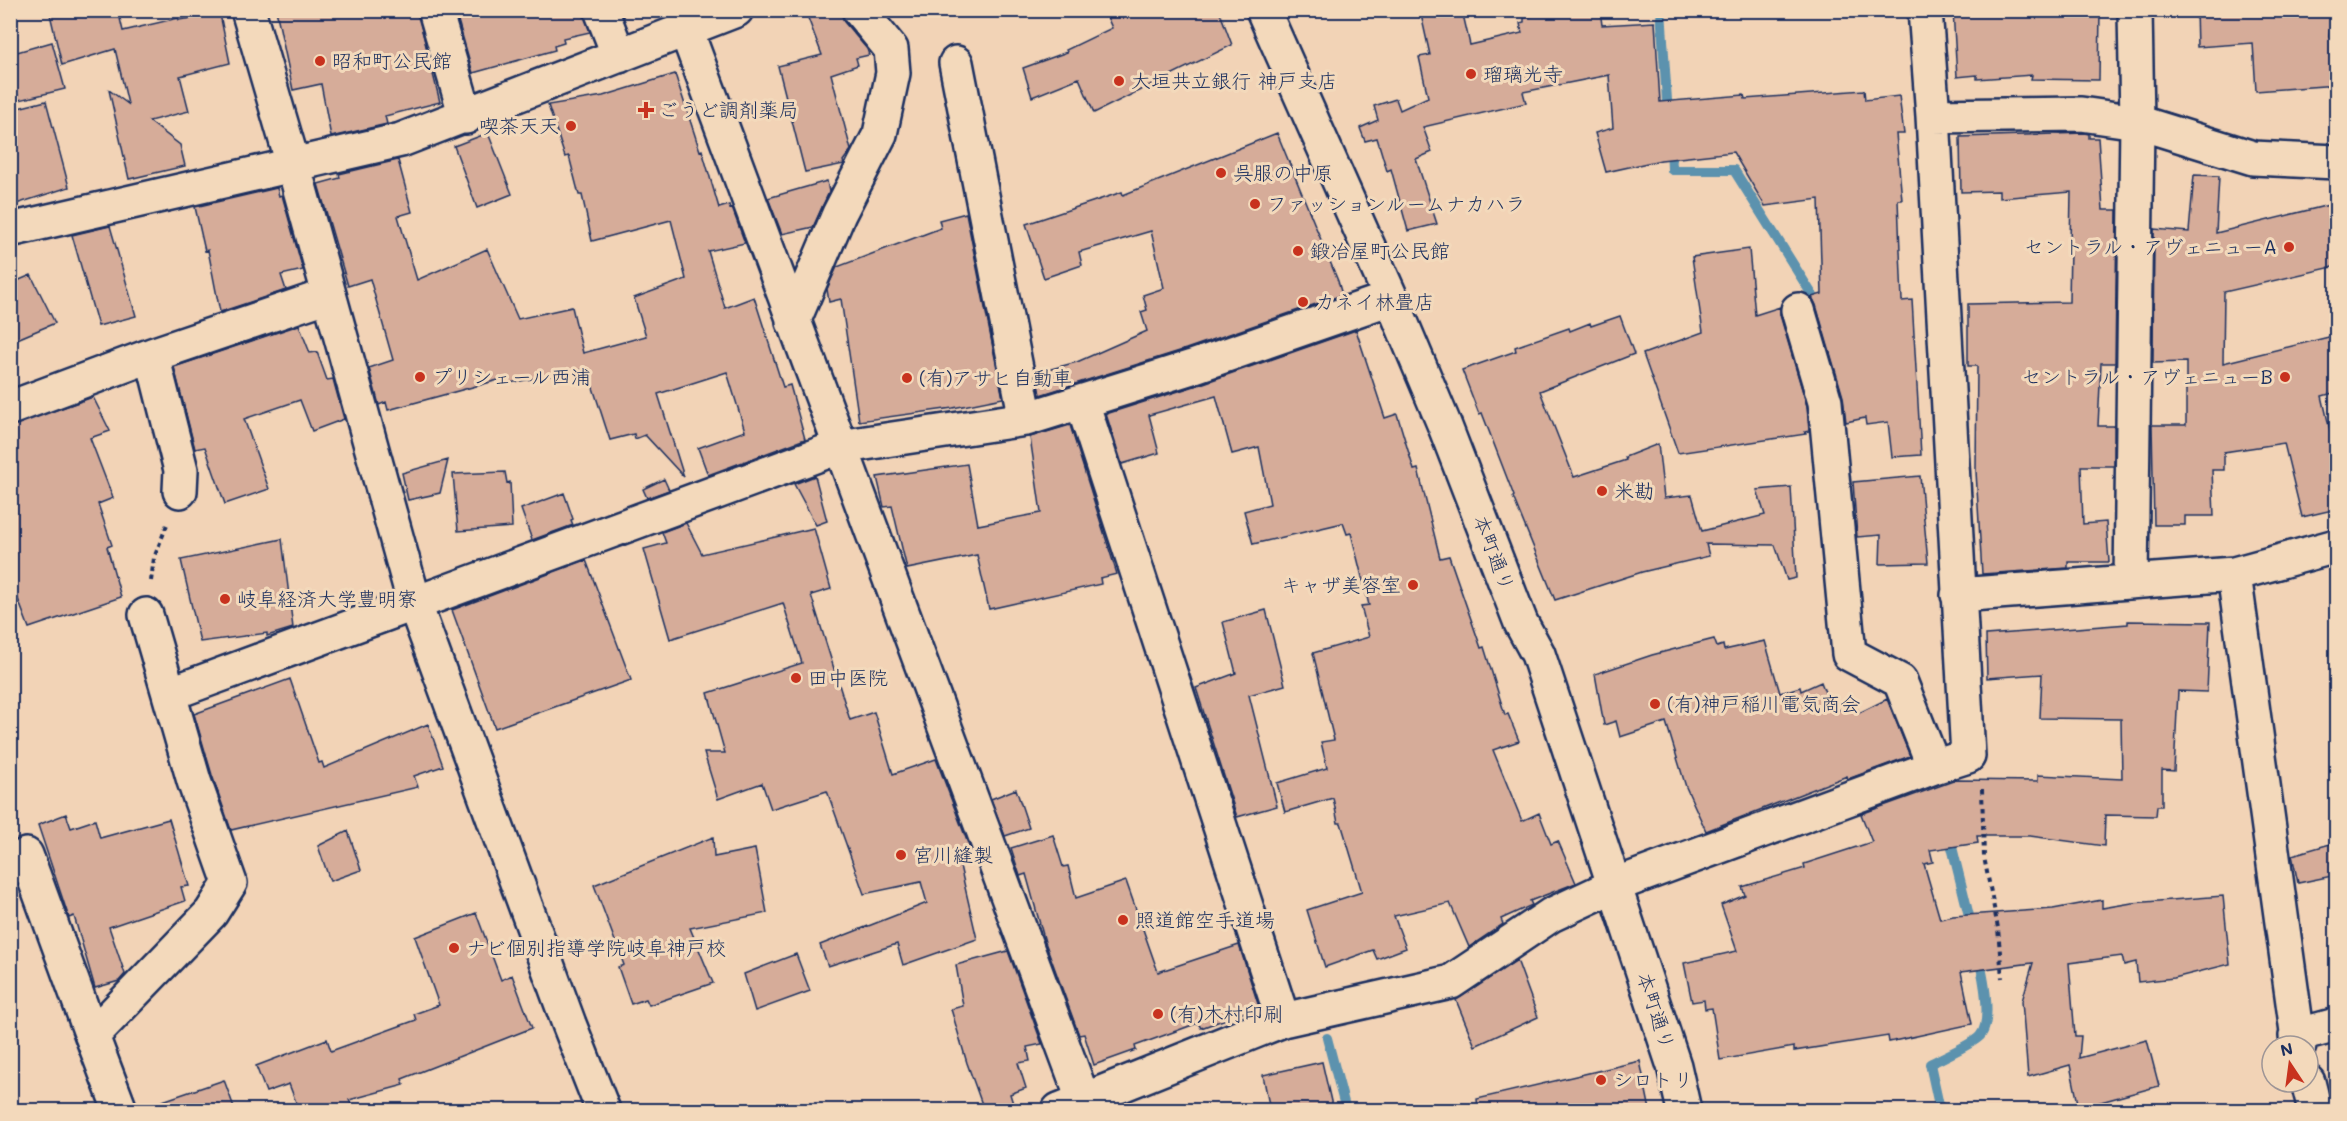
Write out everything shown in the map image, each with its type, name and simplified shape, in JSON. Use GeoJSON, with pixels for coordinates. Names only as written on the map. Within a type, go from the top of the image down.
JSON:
{"type":"FeatureCollection","features":[{"type":"Feature","properties":{"kind":"street"},"geometry":{"type":"LineString","coordinates":[[248,10],[415,605],[569,1024],[603,1110]]}},
{"type":"Feature","properties":{"kind":"street"},"geometry":{"type":"LineString","coordinates":[[435,10],[466,117]]}},
{"type":"Feature","properties":{"kind":"street"},"geometry":{"type":"LineString","coordinates":[[602,10],[619,56]]}},
{"type":"Feature","properties":{"kind":"street"},"geometry":{"type":"LineString","coordinates":[[10,230],[401,140],[466,117],[736,10]]}},
{"type":"Feature","properties":{"kind":"street"},"geometry":{"type":"LineString","coordinates":[[793,322],[838,214],[880,134],[893,73],[891,49],[859,10]]}},
{"type":"Feature","properties":{"kind":"street","name":"本町通り"},"geometry":{"type":"LineString","coordinates":[[1263,10],[1391,298],[1444,424],[1521,623],[1538,654],[1674,1066],[1684,1110]]}},
{"type":"Feature","properties":{"kind":"street"},"geometry":{"type":"LineString","coordinates":[[686,30],[1077,1107],[1283,1020],[1451,982],[1551,915],[1615,885],[1968,756],[1933,116],[1925,10]]}},
{"type":"Feature","properties":{"kind":"street"},"geometry":{"type":"LineString","coordinates":[[2131,581],[2137,122],[2135,10]]}},
{"type":"Feature","properties":{"kind":"street"},"geometry":{"type":"LineString","coordinates":[[956,63],[1026,419]]}},
{"type":"Feature","properties":{"kind":"street"},"geometry":{"type":"LineString","coordinates":[[1933,116],[2081,114],[2137,122],[2253,158],[2337,162]]}},
{"type":"Feature","properties":{"kind":"street"},"geometry":{"type":"LineString","coordinates":[[10,408],[152,355],[329,295]]}},
{"type":"Feature","properties":{"kind":"street"},"geometry":{"type":"LineString","coordinates":[[169,694],[839,447],[1026,419],[1391,298]]}},
{"type":"Feature","properties":{"kind":"street"},"geometry":{"type":"LineString","coordinates":[[1798,310],[1825,402],[1849,654],[1900,681],[1934,767]]}},
{"type":"Feature","properties":{"kind":"street"},"geometry":{"type":"LineString","coordinates":[[152,355],[181,470],[180,491]]}},
{"type":"Feature","properties":{"kind":"street"},"geometry":{"type":"LineString","coordinates":[[1082,402],[1283,1020]]}},
{"type":"Feature","properties":{"kind":"street"},"geometry":{"type":"LineString","coordinates":[[1958,595],[2234,574],[2337,546]]}},
{"type":"Feature","properties":{"kind":"street"},"geometry":{"type":"LineString","coordinates":[[2234,574],[2296,1034]]}},
{"type":"Feature","properties":{"kind":"street"},"geometry":{"type":"LineString","coordinates":[[92,1036],[211,913],[230,883],[194,781],[146,615]]}},
{"type":"Feature","properties":{"kind":"street"},"geometry":{"type":"LineString","coordinates":[[26,855],[120,1110]]}},
{"type":"Feature","properties":{"kind":"street"},"geometry":{"type":"LineString","coordinates":[[2314,1034],[2337,1025]]}},
{"type":"Feature","properties":{"kind":"street"},"geometry":{"type":"LineString","coordinates":[[2311,1094],[2315,1110]]}},
{"type":"Feature","properties":{"kind":"path"},"geometry":{"type":"LineString","coordinates":[[146,615],[154,558],[180,491]]}},
{"type":"Feature","properties":{"kind":"path"},"geometry":{"type":"LineString","coordinates":[[1968,756],[1980,760],[1984,857],[1998,928],[2002,978]]}},
{"type":"Feature","properties":{"kind":"building"},"geometry":{"type":"Polygon","coordinates":[[[49,10],[118,10],[123,31],[178,18],[179,20],[220,14],[230,63],[180,76],[189,111],[149,121],[180,145],[185,166],[129,179],[109,90],[128,104],[115,49],[62,65],[49,10]]]}},
{"type":"Feature","properties":{"kind":"building"},"geometry":{"type":"Polygon","coordinates":[[[276,10],[417,10],[440,102],[385,116],[387,124],[331,137],[321,84],[293,90],[276,10]]]}},
{"type":"Feature","properties":{"kind":"building"},"geometry":{"type":"Polygon","coordinates":[[[455,10],[583,10],[590,32],[563,38],[564,43],[554,46],[555,50],[473,73],[455,10]]]}},
{"type":"Feature","properties":{"kind":"building"},"geometry":{"type":"Polygon","coordinates":[[[805,10],[841,10],[844,22],[867,49],[869,55],[856,58],[858,65],[831,74],[851,150],[843,161],[844,164],[805,172],[778,66],[822,55],[805,10]]]}},
{"type":"Feature","properties":{"kind":"building","name":"大垣共立銀行 神戸支店"},"geometry":{"type":"Polygon","coordinates":[[[1104,10],[1219,10],[1232,45],[1094,113],[1079,78],[1032,97],[1023,68],[1067,52],[1066,50],[1112,28],[1104,10]]]}},
{"type":"Feature","properties":{"kind":"building"},"geometry":{"type":"Polygon","coordinates":[[[1420,10],[1462,10],[1470,45],[1522,33],[1520,23],[1524,22],[1524,18],[1554,10],[1600,10],[1602,25],[1655,22],[1660,102],[1744,95],[1745,99],[1864,90],[1865,100],[1899,96],[1904,134],[1896,134],[1902,200],[1898,200],[1902,301],[1912,300],[1921,455],[1892,457],[1888,422],[1866,425],[1865,418],[1846,422],[1843,397],[1812,297],[1822,294],[1819,199],[1765,206],[1733,152],[1661,160],[1606,172],[1595,133],[1613,128],[1609,75],[1523,92],[1526,103],[1423,127],[1432,152],[1416,159],[1437,224],[1408,231],[1391,169],[1387,171],[1377,138],[1365,141],[1360,128],[1378,120],[1374,106],[1396,99],[1400,110],[1428,97],[1419,57],[1430,55],[1420,10]]]}},
{"type":"Feature","properties":{"kind":"building"},"geometry":{"type":"Polygon","coordinates":[[[1953,10],[2100,10],[2099,80],[2031,79],[2032,75],[1977,79],[1977,75],[1957,77],[1953,10]]]}},
{"type":"Feature","properties":{"kind":"building"},"geometry":{"type":"Polygon","coordinates":[[[2196,10],[2332,10],[2329,36],[2337,35],[2337,85],[2256,91],[2253,43],[2197,47],[2196,10]]]}},
{"type":"Feature","properties":{"kind":"building"},"geometry":{"type":"Polygon","coordinates":[[[52,42],[65,89],[19,100],[10,67],[10,54],[52,42]]]}},
{"type":"Feature","properties":{"kind":"building"},"geometry":{"type":"Polygon","coordinates":[[[675,74],[700,151],[702,150],[719,208],[729,205],[730,209],[732,208],[745,243],[708,251],[725,308],[754,297],[783,387],[790,385],[805,439],[708,475],[698,448],[745,431],[727,372],[658,394],[684,477],[645,435],[635,439],[634,434],[610,440],[587,369],[504,384],[502,379],[388,410],[386,402],[379,405],[369,368],[393,360],[370,279],[348,286],[318,184],[340,178],[339,174],[398,160],[412,212],[398,216],[417,280],[487,249],[518,319],[572,307],[583,353],[646,336],[634,298],[686,279],[671,220],[592,241],[582,195],[579,195],[569,156],[565,157],[548,105],[603,96],[675,74]]]}},
{"type":"Feature","properties":{"kind":"building"},"geometry":{"type":"Polygon","coordinates":[[[46,101],[69,187],[10,206],[10,110],[46,101]]]}},
{"type":"Feature","properties":{"kind":"building"},"geometry":{"type":"Polygon","coordinates":[[[488,133],[512,194],[477,208],[454,146],[488,133]]]}},
{"type":"Feature","properties":{"kind":"building"},"geometry":{"type":"Polygon","coordinates":[[[1277,133],[1342,295],[1186,349],[1040,395],[1036,373],[1077,362],[1147,331],[1141,312],[1147,310],[1143,295],[1164,288],[1151,231],[1079,252],[1082,265],[1044,278],[1026,224],[1122,192],[1123,195],[1277,133]]]}},
{"type":"Feature","properties":{"kind":"building"},"geometry":{"type":"Polygon","coordinates":[[[2089,134],[2089,138],[2098,138],[2103,210],[2117,210],[2115,363],[2101,363],[2098,426],[2114,426],[2114,466],[2081,466],[2083,524],[2106,522],[2109,562],[2068,562],[2068,568],[1982,574],[1976,471],[1977,366],[1968,366],[1968,304],[2069,302],[2071,192],[1999,198],[1999,191],[1961,192],[1960,137],[2089,134]]]}},
{"type":"Feature","properties":{"kind":"building"},"geometry":{"type":"Polygon","coordinates":[[[2194,175],[2219,176],[2216,233],[2337,203],[2337,266],[2224,292],[2223,363],[2337,335],[2337,392],[2322,396],[2337,460],[2337,509],[2302,517],[2284,443],[2224,452],[2224,470],[2212,470],[2214,516],[2185,516],[2185,525],[2154,525],[2152,425],[2186,425],[2186,362],[2153,363],[2154,229],[2189,232],[2194,175]]]}},
{"type":"Feature","properties":{"kind":"building"},"geometry":{"type":"Polygon","coordinates":[[[827,181],[829,192],[813,227],[782,234],[768,198],[827,181]]]}},
{"type":"Feature","properties":{"kind":"building"},"geometry":{"type":"Polygon","coordinates":[[[277,188],[279,196],[282,195],[303,270],[281,275],[286,290],[220,312],[208,250],[205,251],[195,207],[277,188]]]}},
{"type":"Feature","properties":{"kind":"building"},"geometry":{"type":"Polygon","coordinates":[[[966,213],[1003,398],[953,408],[859,421],[841,299],[829,302],[827,289],[837,267],[941,228],[939,220],[966,213]]]}},
{"type":"Feature","properties":{"kind":"building"},"geometry":{"type":"Polygon","coordinates":[[[110,226],[136,316],[98,326],[72,235],[110,226]]]}},
{"type":"Feature","properties":{"kind":"building"},"geometry":{"type":"Polygon","coordinates":[[[1749,249],[1755,315],[1780,307],[1780,315],[1807,406],[1809,431],[1805,432],[1806,434],[1678,453],[1643,354],[1703,332],[1692,257],[1749,249]]]}},
{"type":"Feature","properties":{"kind":"building"},"geometry":{"type":"Polygon","coordinates":[[[31,275],[55,323],[10,342],[10,284],[31,275]]]}},
{"type":"Feature","properties":{"kind":"building"},"geometry":{"type":"Polygon","coordinates":[[[1620,316],[1634,354],[1540,391],[1574,477],[1626,460],[1625,457],[1658,444],[1664,498],[1692,495],[1702,531],[1765,515],[1757,490],[1791,487],[1796,578],[1787,580],[1775,545],[1706,544],[1709,556],[1642,572],[1555,600],[1482,413],[1479,414],[1462,370],[1516,351],[1515,347],[1569,328],[1570,331],[1590,323],[1591,326],[1620,316]]]}},
{"type":"Feature","properties":{"kind":"building"},"geometry":{"type":"Polygon","coordinates":[[[299,325],[310,353],[317,352],[327,380],[333,379],[344,419],[312,431],[300,400],[244,419],[269,489],[225,504],[205,447],[195,449],[174,367],[299,325]]]}},
{"type":"Feature","properties":{"kind":"building"},"geometry":{"type":"Polygon","coordinates":[[[1356,330],[1385,418],[1397,414],[1414,470],[1418,469],[1440,558],[1449,556],[1481,648],[1484,647],[1505,715],[1508,714],[1519,741],[1493,750],[1522,821],[1539,813],[1551,844],[1558,841],[1576,883],[1530,901],[1532,905],[1501,919],[1503,924],[1469,947],[1450,903],[1394,916],[1406,948],[1377,959],[1373,950],[1325,967],[1307,910],[1362,892],[1341,823],[1338,823],[1333,798],[1285,812],[1277,783],[1327,768],[1321,742],[1334,740],[1313,653],[1369,637],[1361,606],[1369,605],[1351,533],[1347,534],[1343,523],[1253,544],[1244,511],[1270,504],[1259,447],[1232,454],[1216,396],[1149,415],[1159,453],[1122,464],[1106,414],[1198,385],[1356,330]]]}},
{"type":"Feature","properties":{"kind":"building"},"geometry":{"type":"Polygon","coordinates":[[[93,397],[110,431],[90,438],[113,498],[98,504],[112,545],[107,547],[121,597],[29,628],[10,578],[10,426],[93,397]]]}},
{"type":"Feature","properties":{"kind":"building"},"geometry":{"type":"Polygon","coordinates":[[[1070,425],[1117,574],[1100,578],[1101,584],[989,609],[977,555],[907,569],[892,506],[884,507],[877,477],[967,464],[978,525],[1041,513],[1030,437],[1070,425]]]}},
{"type":"Feature","properties":{"kind":"building"},"geometry":{"type":"Polygon","coordinates":[[[448,460],[440,493],[408,500],[402,473],[448,460]]]}},
{"type":"Feature","properties":{"kind":"building"},"geometry":{"type":"Polygon","coordinates":[[[505,472],[507,483],[510,482],[512,527],[458,531],[453,474],[505,472]]]}},
{"type":"Feature","properties":{"kind":"building"},"geometry":{"type":"Polygon","coordinates":[[[815,476],[827,521],[816,525],[794,484],[815,476]]]}},
{"type":"Feature","properties":{"kind":"building"},"geometry":{"type":"Polygon","coordinates":[[[1920,476],[1928,563],[1880,564],[1881,535],[1857,537],[1853,482],[1920,476]]]}},
{"type":"Feature","properties":{"kind":"building"},"geometry":{"type":"Polygon","coordinates":[[[664,479],[669,490],[647,498],[643,489],[664,479]]]}},
{"type":"Feature","properties":{"kind":"building"},"geometry":{"type":"Polygon","coordinates":[[[564,493],[573,525],[532,540],[521,509],[564,493]]]}},
{"type":"Feature","properties":{"kind":"building"},"geometry":{"type":"Polygon","coordinates":[[[686,523],[702,554],[814,528],[831,589],[811,595],[850,720],[874,712],[893,774],[936,759],[970,849],[957,853],[977,939],[903,965],[897,944],[828,966],[820,945],[927,903],[921,882],[864,894],[827,791],[771,809],[762,783],[718,799],[704,753],[725,753],[708,693],[802,663],[783,603],[670,639],[644,549],[666,543],[662,532],[686,523]]]}},
{"type":"Feature","properties":{"kind":"building","name":"岐阜経済大学豊明寮"},"geometry":{"type":"Polygon","coordinates":[[[282,539],[293,628],[267,636],[267,633],[200,642],[181,560],[282,539]]]}},
{"type":"Feature","properties":{"kind":"building"},"geometry":{"type":"Polygon","coordinates":[[[586,560],[631,680],[495,728],[452,610],[586,560]]]}},
{"type":"Feature","properties":{"kind":"building"},"geometry":{"type":"Polygon","coordinates":[[[1266,610],[1285,685],[1249,695],[1277,806],[1237,817],[1196,688],[1236,673],[1223,622],[1266,610]]]}},
{"type":"Feature","properties":{"kind":"building"},"geometry":{"type":"Polygon","coordinates":[[[2128,621],[2210,622],[2207,692],[2178,691],[2174,771],[2162,770],[2162,806],[2157,806],[2156,816],[2105,815],[2104,846],[2030,836],[1977,836],[1978,843],[1930,850],[1933,862],[1924,864],[1940,919],[1953,916],[2053,909],[2102,900],[2102,908],[2132,903],[2223,896],[2230,964],[2174,978],[2138,982],[2136,962],[2124,965],[2122,956],[2069,963],[2075,1036],[2081,1036],[2079,1058],[2147,1040],[2159,1086],[2079,1108],[2070,1065],[2028,1077],[2022,1001],[2033,963],[1961,972],[1972,1024],[1889,1042],[1888,1036],[1794,1051],[1794,1047],[1720,1060],[1712,1008],[1705,1009],[1704,1000],[1692,1002],[1684,963],[1737,951],[1721,905],[1745,895],[1742,887],[1805,868],[1804,864],[1872,842],[1861,814],[1956,780],[2038,781],[2038,775],[2122,779],[2121,719],[2040,718],[2042,674],[1987,678],[1986,635],[2128,624],[2128,621]]]}},
{"type":"Feature","properties":{"kind":"building"},"geometry":{"type":"Polygon","coordinates":[[[1714,639],[1717,647],[1723,645],[1724,650],[1765,641],[1780,693],[1800,687],[1801,691],[1821,682],[1833,713],[1854,703],[1859,713],[1887,699],[1910,756],[1848,779],[1847,776],[1706,831],[1686,787],[1666,722],[1620,737],[1616,721],[1604,725],[1595,674],[1652,655],[1714,639]]]}},
{"type":"Feature","properties":{"kind":"building"},"geometry":{"type":"Polygon","coordinates":[[[290,679],[319,763],[322,762],[324,768],[428,724],[443,766],[414,776],[418,787],[231,830],[194,714],[290,679]]]}},
{"type":"Feature","properties":{"kind":"building"},"geometry":{"type":"Polygon","coordinates":[[[1016,789],[1029,828],[1005,836],[991,799],[1016,789]]]}},
{"type":"Feature","properties":{"kind":"building"},"geometry":{"type":"Polygon","coordinates":[[[66,814],[71,828],[95,820],[100,838],[169,819],[189,886],[181,887],[185,901],[109,927],[125,974],[119,981],[95,988],[74,916],[69,918],[38,825],[66,814]]]}},
{"type":"Feature","properties":{"kind":"building"},"geometry":{"type":"Polygon","coordinates":[[[348,831],[361,870],[330,881],[318,846],[348,831]]]}},
{"type":"Feature","properties":{"kind":"building"},"geometry":{"type":"Polygon","coordinates":[[[1053,835],[1063,867],[1068,866],[1076,898],[1126,881],[1158,972],[1239,945],[1259,1007],[1201,1028],[1198,1023],[1135,1046],[1136,1050],[1094,1065],[1084,1034],[1079,1035],[1045,942],[1026,874],[1020,876],[1011,848],[1053,835]]]}},
{"type":"Feature","properties":{"kind":"building"},"geometry":{"type":"Polygon","coordinates":[[[713,837],[714,857],[755,849],[767,913],[690,928],[713,983],[649,1005],[646,999],[631,1004],[618,967],[624,965],[594,885],[713,837]]]}},
{"type":"Feature","properties":{"kind":"building"},"geometry":{"type":"Polygon","coordinates":[[[2337,842],[2337,875],[2298,883],[2292,855],[2337,842]]]}},
{"type":"Feature","properties":{"kind":"building"},"geometry":{"type":"Polygon","coordinates":[[[476,913],[501,980],[512,975],[532,1028],[402,1079],[404,1085],[349,1100],[354,1110],[299,1110],[289,1084],[266,1092],[256,1066],[327,1039],[331,1051],[416,1020],[414,1014],[439,1005],[415,937],[476,913]]]}},
{"type":"Feature","properties":{"kind":"building"},"geometry":{"type":"Polygon","coordinates":[[[1008,951],[1042,1044],[1027,1047],[1030,1061],[1018,1063],[1026,1088],[1010,1094],[1015,1110],[984,1110],[951,1009],[963,1006],[956,965],[1008,951]]]}},
{"type":"Feature","properties":{"kind":"building"},"geometry":{"type":"Polygon","coordinates":[[[796,954],[810,991],[755,1011],[744,974],[796,954]]]}},
{"type":"Feature","properties":{"kind":"building"},"geometry":{"type":"Polygon","coordinates":[[[1517,960],[1538,1017],[1475,1046],[1456,1000],[1517,960]]]}},
{"type":"Feature","properties":{"kind":"building","name":"シロトリ"},"geometry":{"type":"Polygon","coordinates":[[[1640,1061],[1650,1110],[1478,1110],[1477,1099],[1640,1061]]]}},
{"type":"Feature","properties":{"kind":"building"},"geometry":{"type":"Polygon","coordinates":[[[1322,1062],[1333,1110],[1270,1110],[1263,1075],[1322,1062]]]}},
{"type":"Feature","properties":{"kind":"building"},"geometry":{"type":"Polygon","coordinates":[[[224,1080],[235,1110],[149,1110],[148,1106],[224,1080]]]}},
{"type":"Feature","properties":{"kind":"waterway"},"geometry":{"type":"LineString","coordinates":[[1661,10],[1668,115]]}},
{"type":"Feature","properties":{"kind":"waterway"},"geometry":{"type":"LineString","coordinates":[[1671,145],[1672,170],[1734,170],[1813,296],[1831,367]]}},
{"type":"Feature","properties":{"kind":"waterway"},"geometry":{"type":"LineString","coordinates":[[1949,835],[1972,928]]}},
{"type":"Feature","properties":{"kind":"waterway"},"geometry":{"type":"LineString","coordinates":[[1940,1110],[1930,1064],[1971,1043],[1980,1036],[1984,1029],[1986,998],[1979,958]]}},
{"type":"Feature","properties":{"kind":"waterway"},"geometry":{"type":"LineString","coordinates":[[1327,1038],[1346,1110]]}},
{"type":"Feature","properties":{"kind":"place","name":"昭和町公民館"},"geometry":{"type":"Point","coordinates":[320,61]}},
{"type":"Feature","properties":{"kind":"place","name":"瑠璃光寺"},"geometry":{"type":"Point","coordinates":[1471,74]}},
{"type":"Feature","properties":{"kind":"place","name":"大垣共立銀行 神戸支店"},"geometry":{"type":"Point","coordinates":[1119,81]}},
{"type":"Feature","properties":{"kind":"place","name":"ごうど調剤薬局"},"geometry":{"type":"Point","coordinates":[646,110]}},
{"type":"Feature","properties":{"kind":"place","name":"喫茶天天"},"geometry":{"type":"Point","coordinates":[571,126]}},
{"type":"Feature","properties":{"kind":"place","name":"呉服の中原"},"geometry":{"type":"Point","coordinates":[1221,173]}},
{"type":"Feature","properties":{"kind":"place","name":"ファッションルームナカハラ"},"geometry":{"type":"Point","coordinates":[1255,204]}},
{"type":"Feature","properties":{"kind":"place","name":"セントラル・アヴェニューA"},"geometry":{"type":"Point","coordinates":[2289,247]}},
{"type":"Feature","properties":{"kind":"place","name":"鍛冶屋町公民館"},"geometry":{"type":"Point","coordinates":[1298,251]}},
{"type":"Feature","properties":{"kind":"place","name":"カネイ林畳店"},"geometry":{"type":"Point","coordinates":[1303,302]}},
{"type":"Feature","properties":{"kind":"place","name":"プリシェール西浦"},"geometry":{"type":"Point","coordinates":[420,377]}},
{"type":"Feature","properties":{"kind":"place","name":"セントラル・アヴェニューB"},"geometry":{"type":"Point","coordinates":[2285,377]}},
{"type":"Feature","properties":{"kind":"place","name":"(有)アサヒ自動車"},"geometry":{"type":"Point","coordinates":[907,378]}},
{"type":"Feature","properties":{"kind":"place","name":"米勘"},"geometry":{"type":"Point","coordinates":[1602,491]}},
{"type":"Feature","properties":{"kind":"place","name":"キャザ美容室"},"geometry":{"type":"Point","coordinates":[1413,585]}},
{"type":"Feature","properties":{"kind":"place","name":"岐阜経済大学豊明寮"},"geometry":{"type":"Point","coordinates":[225,599]}},
{"type":"Feature","properties":{"kind":"place","name":"田中医院"},"geometry":{"type":"Point","coordinates":[796,678]}},
{"type":"Feature","properties":{"kind":"place","name":"(有)神戸稲川電気商会"},"geometry":{"type":"Point","coordinates":[1655,704]}},
{"type":"Feature","properties":{"kind":"place","name":"宮川縫製"},"geometry":{"type":"Point","coordinates":[901,855]}},
{"type":"Feature","properties":{"kind":"place","name":"照道館空手道場"},"geometry":{"type":"Point","coordinates":[1123,920]}},
{"type":"Feature","properties":{"kind":"place","name":"ナビ個別指導学院岐阜神戸校"},"geometry":{"type":"Point","coordinates":[454,948]}},
{"type":"Feature","properties":{"kind":"place","name":"(有)木村印刷"},"geometry":{"type":"Point","coordinates":[1158,1014]}},
{"type":"Feature","properties":{"kind":"place","name":"シロトリ"},"geometry":{"type":"Point","coordinates":[1601,1080]}}]}
